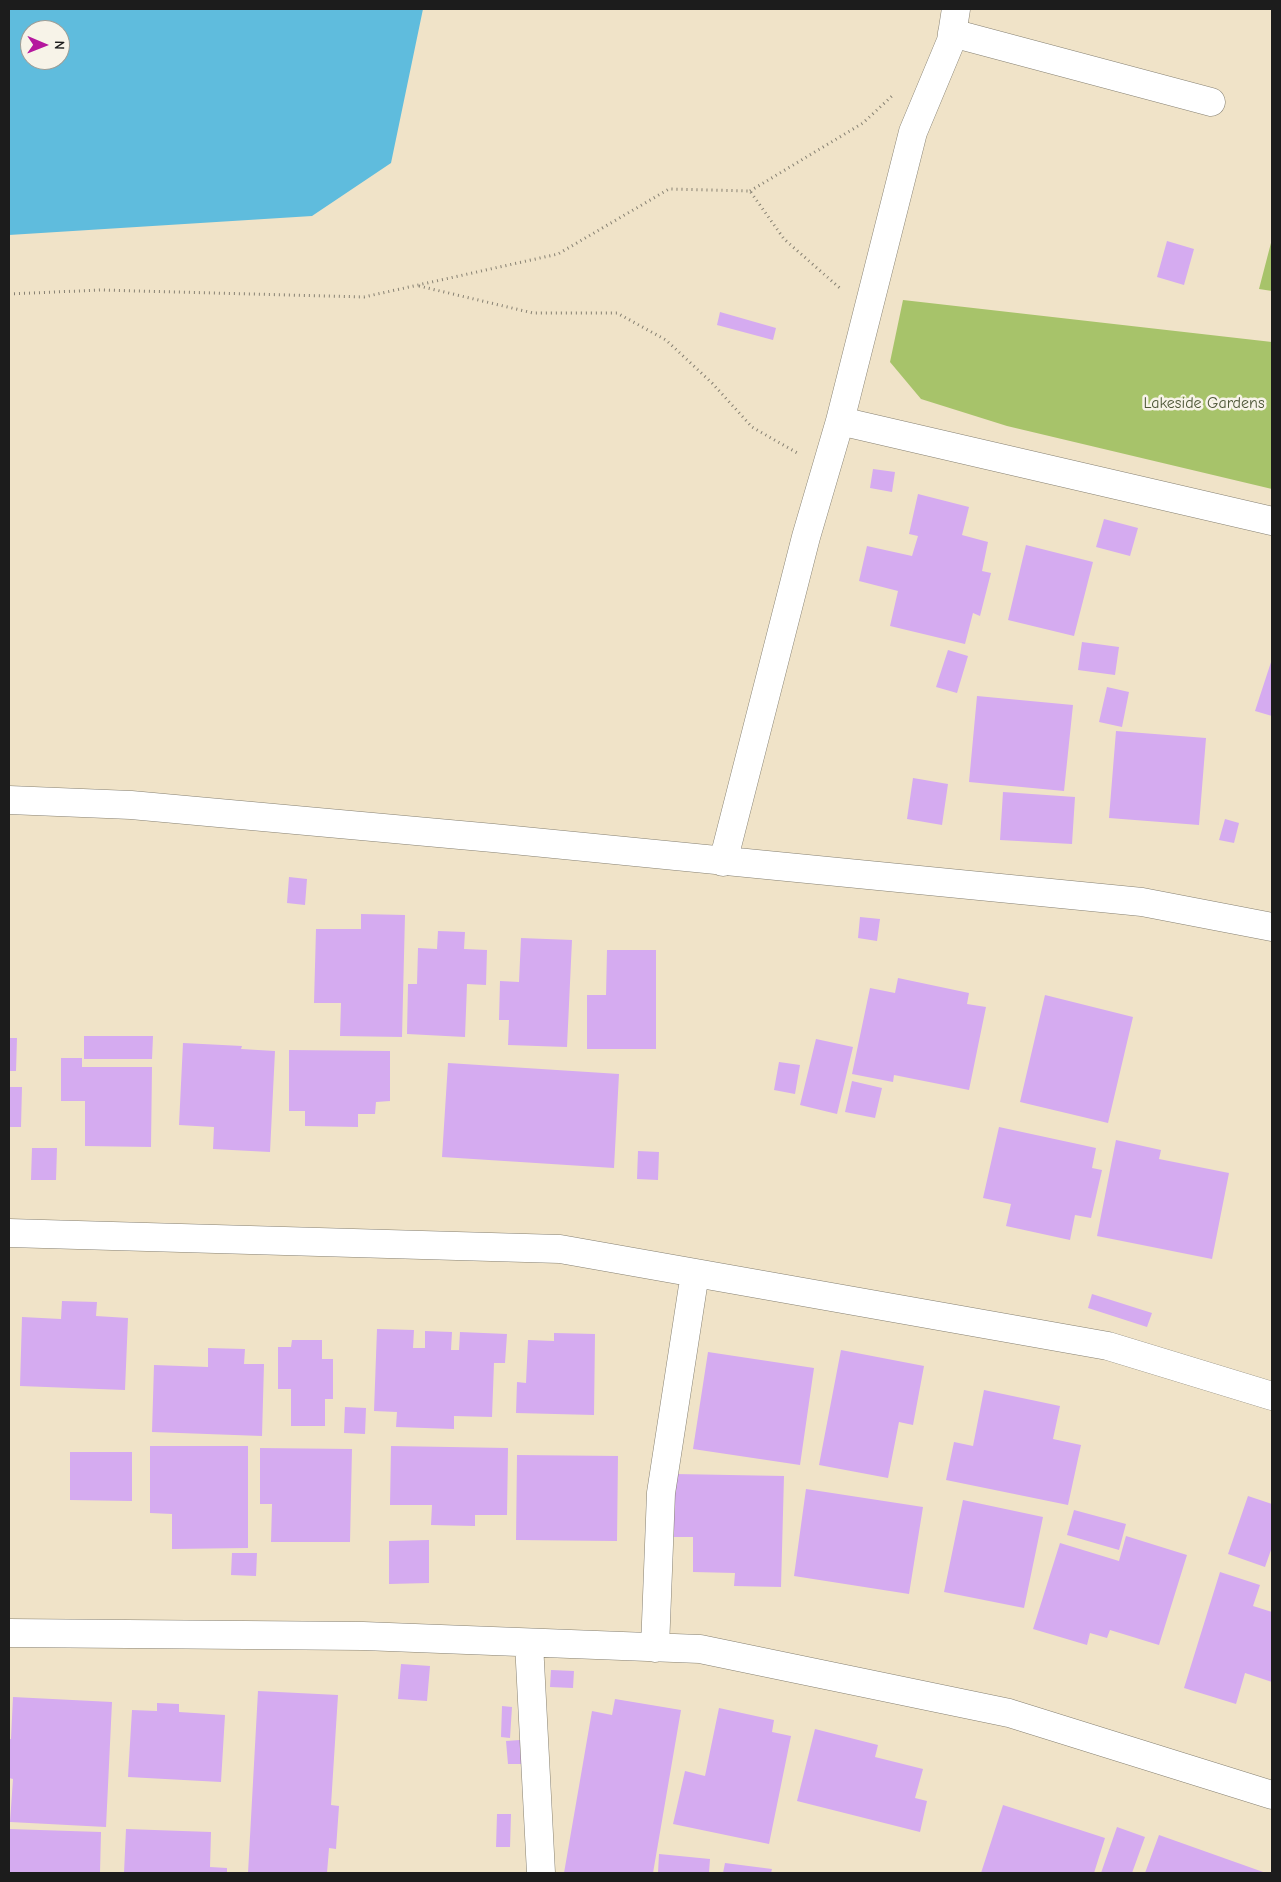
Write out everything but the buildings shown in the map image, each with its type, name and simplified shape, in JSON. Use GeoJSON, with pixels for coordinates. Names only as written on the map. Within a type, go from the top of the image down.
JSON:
{"type":"FeatureCollection","features":[{"type":"Feature","properties":{"kind":"street"},"geometry":{"type":"LineString","coordinates":[[723,862],[806,537],[840,421],[913,132],[951,41],[954,21],[1211,102]]}},
{"type":"Feature","properties":{"kind":"street"},"geometry":{"type":"LineString","coordinates":[[840,421],[1272,521]]}},
{"type":"Feature","properties":{"kind":"street"},"geometry":{"type":"LineString","coordinates":[[9,800],[131,805],[493,838],[1142,902],[1272,927]]}},
{"type":"Feature","properties":{"kind":"street"},"geometry":{"type":"LineString","coordinates":[[9,1233],[560,1249],[1108,1346],[1272,1396]]}},
{"type":"Feature","properties":{"kind":"street"},"geometry":{"type":"LineString","coordinates":[[655,1648],[661,1493],[696,1273]]}},
{"type":"Feature","properties":{"kind":"street"},"geometry":{"type":"LineString","coordinates":[[9,1633],[363,1636],[529,1644],[700,1649],[1009,1713],[1272,1795]]}},
{"type":"Feature","properties":{"kind":"street"},"geometry":{"type":"LineString","coordinates":[[529,1644],[541,1873]]}},
{"type":"Feature","properties":{"kind":"path"},"geometry":{"type":"LineString","coordinates":[[9,294],[101,290],[364,297],[558,254],[669,189],[750,191],[864,123],[897,92]]}},
{"type":"Feature","properties":{"kind":"path"},"geometry":{"type":"LineString","coordinates":[[750,191],[784,239],[867,312]]}},
{"type":"Feature","properties":{"kind":"path"},"geometry":{"type":"LineString","coordinates":[[416,285],[533,313],[617,313],[666,340],[712,383],[752,427],[826,468]]}},
{"type":"Feature","properties":{"kind":"green space"},"geometry":{"type":"Polygon","coordinates":[[[1272,239],[1272,291],[1259,289],[1272,239]]]}},
{"type":"Feature","properties":{"kind":"green space","name":"Lakeside Gardens"},"geometry":{"type":"Polygon","coordinates":[[[903,300],[1272,342],[1272,489],[1007,426],[921,399],[890,362],[903,300]]]}},
{"type":"Feature","properties":{"kind":"water"},"geometry":{"type":"Polygon","coordinates":[[[9,9],[423,9],[391,163],[312,216],[9,235],[9,9]]]}}]}
